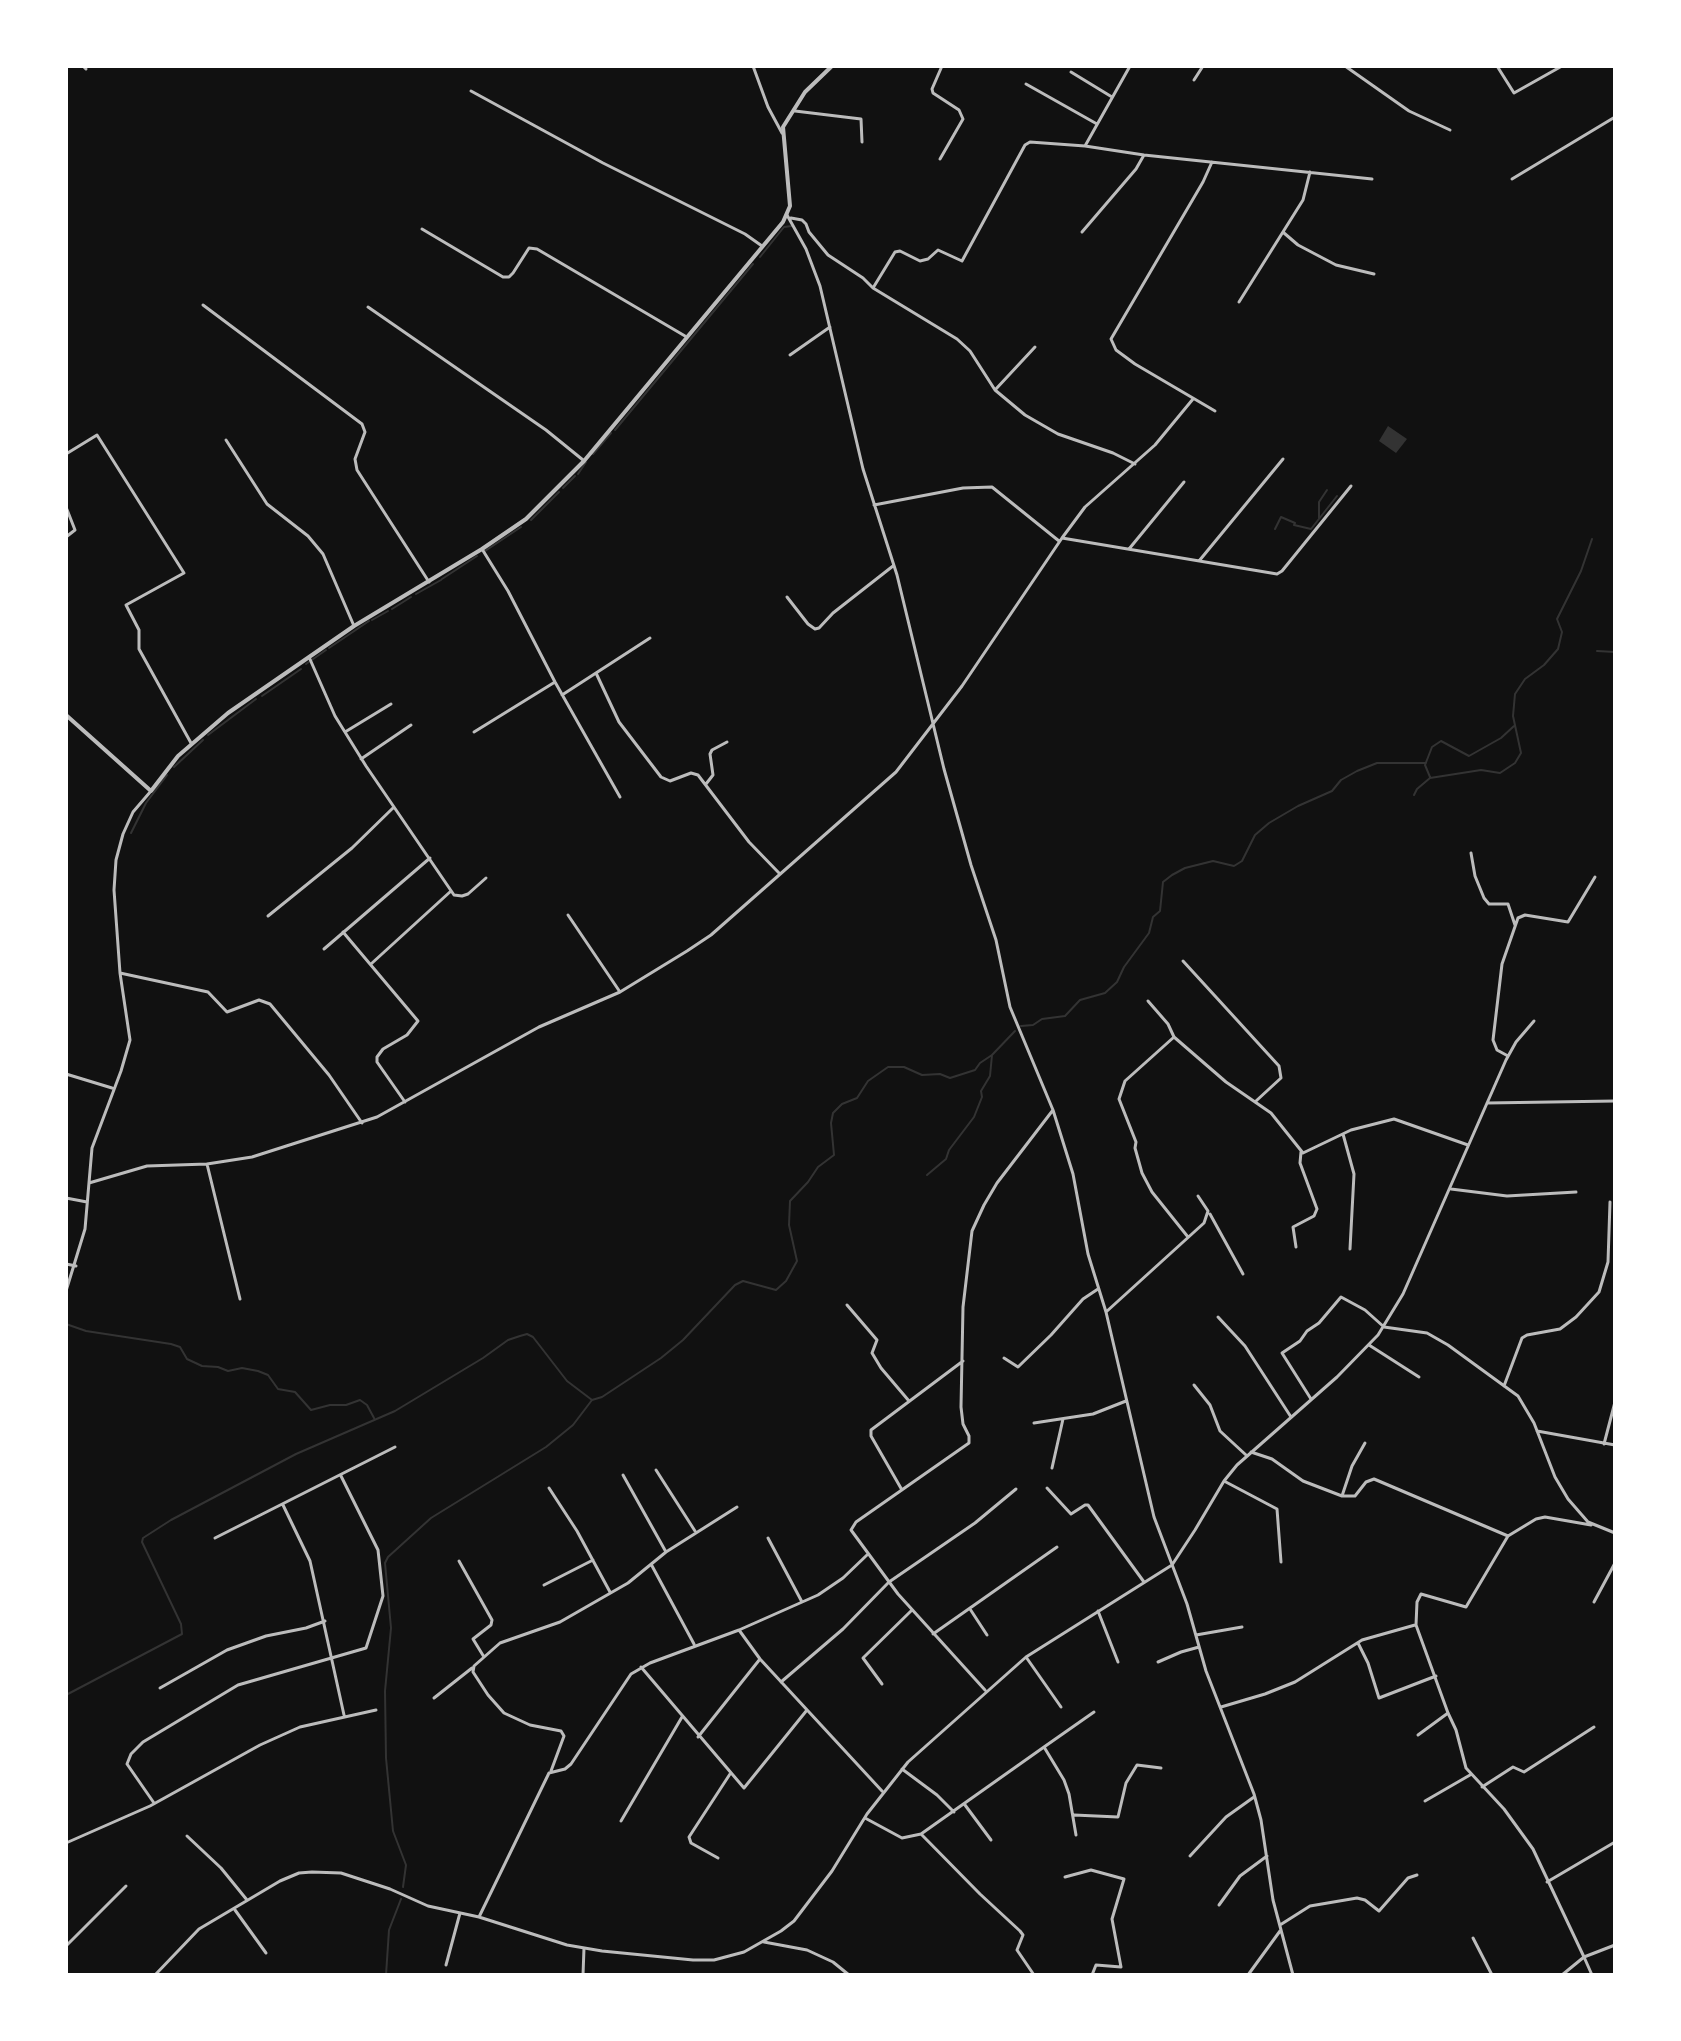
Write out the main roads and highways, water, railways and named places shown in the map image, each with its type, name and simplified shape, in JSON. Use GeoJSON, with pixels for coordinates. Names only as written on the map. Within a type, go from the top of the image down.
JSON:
{"type":"FeatureCollection","features":[{"type":"Feature","properties":{"kind":"waterway"},"geometry":{"type":"LineString","coordinates":[[760,257],[784,227],[792,226]]}},
{"type":"Feature","properties":{"kind":"waterway"},"geometry":{"type":"LineString","coordinates":[[615,430],[753,264]]}},
{"type":"Feature","properties":{"kind":"waterway"},"geometry":{"type":"LineString","coordinates":[[593,454],[611,433]]}},
{"type":"Feature","properties":{"kind":"waterway"},"geometry":{"type":"LineString","coordinates":[[578,474],[586,462]]}},
{"type":"Feature","properties":{"kind":"waterway"},"geometry":{"type":"LineString","coordinates":[[563,488],[575,476]]}},
{"type":"Feature","properties":{"kind":"waterway"},"geometry":{"type":"LineString","coordinates":[[1319,518],[1319,502],[1327,490]]}},
{"type":"Feature","properties":{"kind":"waterway"},"geometry":{"type":"LineString","coordinates":[[531,520],[559,492]]}},
{"type":"Feature","properties":{"kind":"waterway"},"geometry":{"type":"LineString","coordinates":[[1275,529],[1281,517],[1294,525],[1311,529],[1337,496]]}},
{"type":"Feature","properties":{"kind":"waterway"},"geometry":{"type":"LineString","coordinates":[[485,551],[521,527]]}},
{"type":"Feature","properties":{"kind":"waterway"},"geometry":{"type":"LineString","coordinates":[[1414,795],[1430,778],[1481,770],[1500,773],[1515,763],[1521,753],[1513,716],[1515,694],[1525,679],[1544,665],[1558,649],[1562,632],[1557,619],[1581,571],[1592,539]]}},
{"type":"Feature","properties":{"kind":"waterway"},"geometry":{"type":"LineString","coordinates":[[442,579],[477,556]]}},
{"type":"Feature","properties":{"kind":"waterway"},"geometry":{"type":"LineString","coordinates":[[416,594],[441,580]]}},
{"type":"Feature","properties":{"kind":"waterway"},"geometry":{"type":"LineString","coordinates":[[392,609],[411,597]]}},
{"type":"Feature","properties":{"kind":"waterway"},"geometry":{"type":"LineString","coordinates":[[372,620],[388,611]]}},
{"type":"Feature","properties":{"kind":"waterway"},"geometry":{"type":"LineString","coordinates":[[329,648],[369,621]]}},
{"type":"Feature","properties":{"kind":"waterway"},"geometry":{"type":"LineString","coordinates":[[306,664],[326,650]]}},
{"type":"Feature","properties":{"kind":"waterway"},"geometry":{"type":"LineString","coordinates":[[1597,651],[1615,652]]}},
{"type":"Feature","properties":{"kind":"waterway"},"geometry":{"type":"LineString","coordinates":[[262,696],[301,669]]}},
{"type":"Feature","properties":{"kind":"waterway"},"geometry":{"type":"LineString","coordinates":[[208,735],[256,699]]}},
{"type":"Feature","properties":{"kind":"waterway"},"geometry":{"type":"LineString","coordinates":[[1430,777],[1425,765],[1432,747],[1441,741],[1469,756],[1501,738],[1514,726]]}},
{"type":"Feature","properties":{"kind":"waterway"},"geometry":{"type":"LineString","coordinates":[[174,767],[203,740]]}},
{"type":"Feature","properties":{"kind":"waterway"},"geometry":{"type":"LineString","coordinates":[[1021,1026],[1065,1016],[1080,1000],[1105,993],[1117,982],[1149,933],[1153,917],[1160,911],[1163,882],[1172,875],[1185,868],[1213,861],[1234,866],[1242,861],[1255,835],[1269,823],[1332,791],[1341,780],[1357,771],[1377,763],[1426,763]]}},
{"type":"Feature","properties":{"kind":"waterway"},"geometry":{"type":"LineString","coordinates":[[131,833],[146,803],[167,775]]}},
{"type":"Feature","properties":{"kind":"waterway"},"geometry":{"type":"LineString","coordinates":[[927,1175],[946,1159],[949,1150],[974,1117],[982,1097],[981,1091],[990,1076],[992,1055],[1015,1031]]}},
{"type":"Feature","properties":{"kind":"waterway"},"geometry":{"type":"LineString","coordinates":[[403,1887],[406,1865],[393,1831],[386,1758],[385,1691],[391,1628],[385,1563],[388,1557],[431,1518],[546,1447],[573,1425],[592,1400],[602,1397],[661,1358],[683,1340],[735,1285],[743,1281],[776,1290],[786,1281],[797,1261],[789,1225],[790,1201],[818,1167],[834,1155],[833,1113],[842,1104],[857,1098],[868,1081],[888,1067],[904,1067],[922,1075],[940,1074],[950,1078],[975,1070],[992,1055]]}},
{"type":"Feature","properties":{"kind":"waterway"},"geometry":{"type":"LineString","coordinates":[[66,1324],[86,1331],[171,1344],[180,1347],[187,1359],[202,1366],[228,1371],[242,1368],[258,1371],[268,1375],[278,1389],[295,1392],[311,1410],[360,1400],[367,1405],[374,1418]]}},
{"type":"Feature","properties":{"kind":"waterway"},"geometry":{"type":"LineString","coordinates":[[66,1695],[182,1634],[181,1624],[142,1542],[143,1538],[171,1520],[296,1454],[395,1411],[508,1340],[527,1334],[533,1337],[567,1381],[592,1400]]}},
{"type":"Feature","properties":{"kind":"waterway"},"geometry":{"type":"LineString","coordinates":[[386,1975],[389,1930],[401,1899]]}}]}
